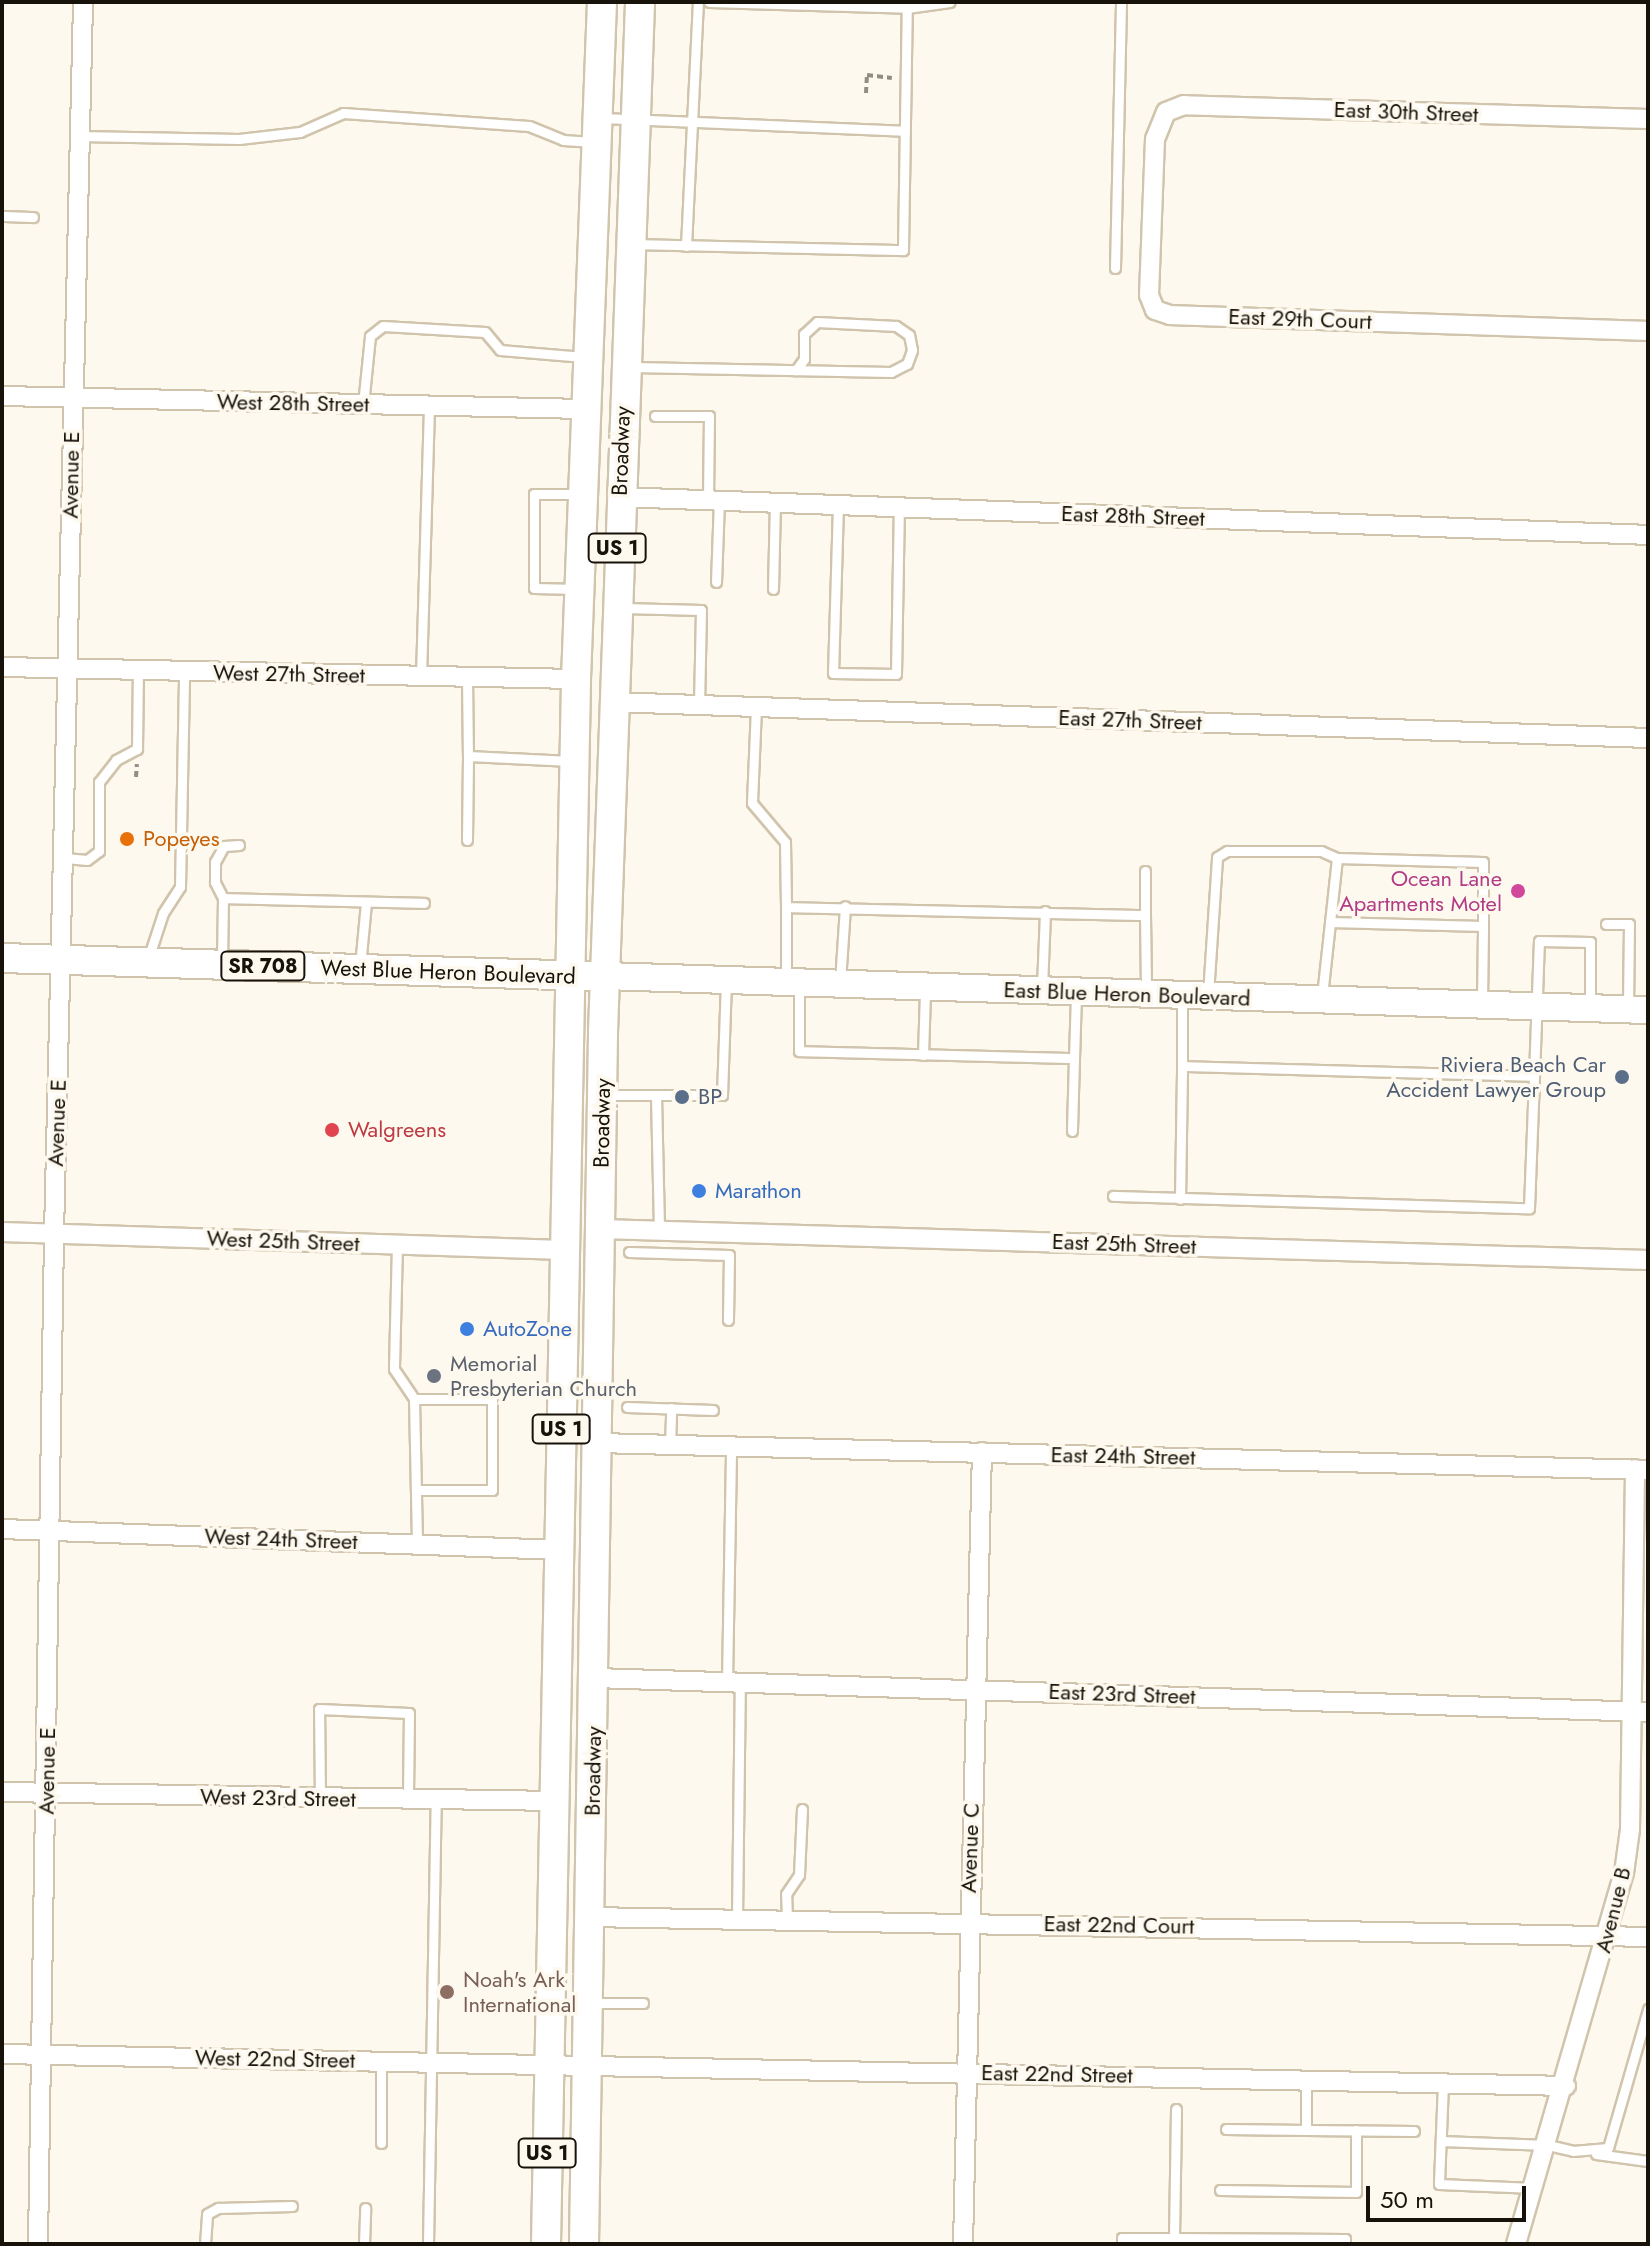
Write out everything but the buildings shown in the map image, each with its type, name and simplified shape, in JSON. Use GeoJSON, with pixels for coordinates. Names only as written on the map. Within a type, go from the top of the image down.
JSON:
{"type":"FeatureCollection","features":[{"type":"Feature","properties":{"kind":"main road","name":"Broadway"},"geometry":{"type":"LineString","coordinates":[[546,2244],[576,679],[602,2]]}},
{"type":"Feature","properties":{"kind":"main road","name":"Broadway"},"geometry":{"type":"LineString","coordinates":[[584,2244],[605,976],[615,607],[640,2]]}},
{"type":"Feature","properties":{"kind":"main road"},"geometry":{"type":"LineString","coordinates":[[590,289],[604,318],[598,469],[619,497]]}},
{"type":"Feature","properties":{"kind":"main road","name":"West Blue Heron Boulevard"},"geometry":{"type":"LineString","coordinates":[[2,958],[605,976]]}},
{"type":"Feature","properties":{"kind":"main road","name":"East Blue Heron Boulevard"},"geometry":{"type":"LineString","coordinates":[[605,976],[1638,1010]]}},
{"type":"Feature","properties":{"kind":"street","name":"Avenue E"},"geometry":{"type":"LineString","coordinates":[[38,2244],[54,1234],[83,2]]}},
{"type":"Feature","properties":{"kind":"street","name":"East 30th Street"},"geometry":{"type":"LineString","coordinates":[[1166,112],[1184,105],[1648,119]]}},
{"type":"Feature","properties":{"kind":"street","name":"East 29th Court"},"geometry":{"type":"LineString","coordinates":[[1166,112],[1155,139],[1149,295],[1155,310],[1648,331]]}},
{"type":"Feature","properties":{"kind":"street","name":"West 28th Street"},"geometry":{"type":"LineString","coordinates":[[2,396],[584,409]]}},
{"type":"Feature","properties":{"kind":"street","name":"East 28th Street"},"geometry":{"type":"LineString","coordinates":[[619,497],[1648,535]]}},
{"type":"Feature","properties":{"kind":"street","name":"West 27th Street"},"geometry":{"type":"LineString","coordinates":[[2,667],[576,679]]}},
{"type":"Feature","properties":{"kind":"street","name":"East 27th Street"},"geometry":{"type":"LineString","coordinates":[[612,702],[1648,738]]}},
{"type":"Feature","properties":{"kind":"street","name":"East 25th Street"},"geometry":{"type":"LineString","coordinates":[[601,1229],[1648,1260]]}},
{"type":"Feature","properties":{"kind":"street","name":"West 25th Street"},"geometry":{"type":"LineString","coordinates":[[2,1232],[564,1250]]}},
{"type":"Feature","properties":{"kind":"street","name":"East 24th Street"},"geometry":{"type":"LineString","coordinates":[[598,1443],[1641,1470]]}},
{"type":"Feature","properties":{"kind":"street","name":"Avenue C"},"geometry":{"type":"LineString","coordinates":[[963,2244],[968,1922],[982,1452]]}},
{"type":"Feature","properties":{"kind":"street","name":"Avenue B"},"geometry":{"type":"LineString","coordinates":[[1516,2244],[1566,2086],[1607,1936],[1630,1829],[1640,1712],[1641,1470]]}},
{"type":"Feature","properties":{"kind":"street","name":"West 24th Street"},"geometry":{"type":"LineString","coordinates":[[2,1529],[559,1550]]}},
{"type":"Feature","properties":{"kind":"street","name":"East 23rd Street"},"geometry":{"type":"LineString","coordinates":[[595,1678],[1640,1712]]}},
{"type":"Feature","properties":{"kind":"street","name":"West 23rd Street"},"geometry":{"type":"LineString","coordinates":[[2,1792],[320,1800],[554,1801]]}},
{"type":"Feature","properties":{"kind":"street","name":"East 22nd Court"},"geometry":{"type":"LineString","coordinates":[[590,1917],[1648,1937]]}},
{"type":"Feature","properties":{"kind":"street","name":"West 22nd Street"},"geometry":{"type":"LineString","coordinates":[[2,2054],[548,2062]]}},
{"type":"Feature","properties":{"kind":"street","name":"East 22nd Street"},"geometry":{"type":"LineString","coordinates":[[548,2062],[1566,2086]]}},
{"type":"Feature","properties":{"kind":"lane"},"geometry":{"type":"LineString","coordinates":[[686,246],[698,2]]}},
{"type":"Feature","properties":{"kind":"lane"},"geometry":{"type":"LineString","coordinates":[[709,2],[907,8],[950,2]]}},
{"type":"Feature","properties":{"kind":"lane"},"geometry":{"type":"LineString","coordinates":[[1115,268],[1121,2]]}},
{"type":"Feature","properties":{"kind":"lane"},"geometry":{"type":"LineString","coordinates":[[630,244],[903,250],[907,8]]}},
{"type":"Feature","properties":{"kind":"lane"},"geometry":{"type":"LineString","coordinates":[[79,136],[239,139],[300,132],[343,113],[529,126],[563,140],[635,120],[905,131]]}},
{"type":"Feature","properties":{"kind":"lane"},"geometry":{"type":"LineString","coordinates":[[2,216],[33,217]]}},
{"type":"Feature","properties":{"kind":"lane"},"geometry":{"type":"LineString","coordinates":[[624,366],[796,370],[891,372],[907,364],[912,350],[909,335],[896,326],[817,322],[804,334],[804,359],[796,370]]}},
{"type":"Feature","properties":{"kind":"lane"},"geometry":{"type":"LineString","coordinates":[[363,405],[370,336],[383,326],[485,332],[500,350],[587,357]]}},
{"type":"Feature","properties":{"kind":"lane"},"geometry":{"type":"LineString","coordinates":[[421,676],[429,406]]}},
{"type":"Feature","properties":{"kind":"lane"},"geometry":{"type":"LineString","coordinates":[[655,416],[709,416],[716,582]]}},
{"type":"Feature","properties":{"kind":"lane"},"geometry":{"type":"LineString","coordinates":[[579,589],[534,588],[534,494],[581,494]]}},
{"type":"Feature","properties":{"kind":"lane"},"geometry":{"type":"LineString","coordinates":[[773,589],[775,503]]}},
{"type":"Feature","properties":{"kind":"lane"},"geometry":{"type":"LineString","coordinates":[[838,505],[833,673],[896,674],[899,508]]}},
{"type":"Feature","properties":{"kind":"lane"},"geometry":{"type":"LineString","coordinates":[[615,607],[701,610],[699,704]]}},
{"type":"Feature","properties":{"kind":"lane"},"geometry":{"type":"LineString","coordinates":[[65,858],[87,860],[99,851],[99,782],[116,760],[137,749],[138,671]]}},
{"type":"Feature","properties":{"kind":"lane"},"geometry":{"type":"LineString","coordinates":[[147,963],[163,913],[180,887],[184,672]]}},
{"type":"Feature","properties":{"kind":"lane"},"geometry":{"type":"LineString","coordinates":[[467,677],[467,840]]}},
{"type":"Feature","properties":{"kind":"lane"},"geometry":{"type":"LineString","coordinates":[[756,707],[752,803],[785,842],[786,907],[799,1051],[1074,1058]]}},
{"type":"Feature","properties":{"kind":"lane"},"geometry":{"type":"LineString","coordinates":[[468,756],[575,761]]}},
{"type":"Feature","properties":{"kind":"lane"},"geometry":{"type":"LineString","coordinates":[[222,965],[223,898],[215,882],[215,862],[224,846],[239,845]]}},
{"type":"Feature","properties":{"kind":"lane"},"geometry":{"type":"LineString","coordinates":[[1180,1199],[1182,1066],[1217,857],[1227,851],[1321,851],[1337,858],[1483,862],[1482,1005]]}},
{"type":"Feature","properties":{"kind":"lane"},"geometry":{"type":"LineString","coordinates":[[1322,1000],[1337,858]]}},
{"type":"Feature","properties":{"kind":"lane"},"geometry":{"type":"LineString","coordinates":[[1145,871],[1146,994]]}},
{"type":"Feature","properties":{"kind":"lane"},"geometry":{"type":"LineString","coordinates":[[223,898],[424,903]]}},
{"type":"Feature","properties":{"kind":"lane"},"geometry":{"type":"LineString","coordinates":[[359,969],[366,902]]}},
{"type":"Feature","properties":{"kind":"lane"},"geometry":{"type":"LineString","coordinates":[[840,985],[845,906]]}},
{"type":"Feature","properties":{"kind":"lane"},"geometry":{"type":"LineString","coordinates":[[786,907],[1145,915]]}},
{"type":"Feature","properties":{"kind":"lane"},"geometry":{"type":"LineString","coordinates":[[1042,991],[1045,911]]}},
{"type":"Feature","properties":{"kind":"lane"},"geometry":{"type":"LineString","coordinates":[[1330,922],[1483,926]]}},
{"type":"Feature","properties":{"kind":"lane"},"geometry":{"type":"LineString","coordinates":[[1606,924],[1629,924],[1638,1010]]}},
{"type":"Feature","properties":{"kind":"lane"},"geometry":{"type":"LineString","coordinates":[[1113,1196],[1529,1208],[1539,941],[1590,942],[1590,1008]]}},
{"type":"Feature","properties":{"kind":"lane"},"geometry":{"type":"LineString","coordinates":[[603,1094],[722,1095],[726,981]]}},
{"type":"Feature","properties":{"kind":"lane"},"geometry":{"type":"LineString","coordinates":[[923,1055],[925,988]]}},
{"type":"Feature","properties":{"kind":"lane"},"geometry":{"type":"LineString","coordinates":[[1072,1131],[1076,992]]}},
{"type":"Feature","properties":{"kind":"lane"},"geometry":{"type":"LineString","coordinates":[[1182,1066],[1534,1076]]}},
{"type":"Feature","properties":{"kind":"lane"},"geometry":{"type":"LineString","coordinates":[[656,1096],[659,1230]]}},
{"type":"Feature","properties":{"kind":"lane"},"geometry":{"type":"LineString","coordinates":[[728,1320],[730,1232]]}},
{"type":"Feature","properties":{"kind":"lane"},"geometry":{"type":"LineString","coordinates":[[397,1244],[394,1369],[414,1399],[417,1544]]}},
{"type":"Feature","properties":{"kind":"lane"},"geometry":{"type":"LineString","coordinates":[[629,1252],[729,1255]]}},
{"type":"Feature","properties":{"kind":"lane"},"geometry":{"type":"LineString","coordinates":[[414,1399],[492,1399],[492,1490],[417,1490]]}},
{"type":"Feature","properties":{"kind":"lane"},"geometry":{"type":"LineString","coordinates":[[627,1407],[713,1410]]}},
{"type":"Feature","properties":{"kind":"lane"},"geometry":{"type":"LineString","coordinates":[[670,1445],[671,1408]]}},
{"type":"Feature","properties":{"kind":"lane"},"geometry":{"type":"LineString","coordinates":[[731,1446],[737,1918]]}},
{"type":"Feature","properties":{"kind":"lane"},"geometry":{"type":"LineString","coordinates":[[320,1800],[319,1709],[409,1713],[408,1799]]}},
{"type":"Feature","properties":{"kind":"lane"},"geometry":{"type":"LineString","coordinates":[[428,2244],[436,1799]]}},
{"type":"Feature","properties":{"kind":"lane"},"geometry":{"type":"LineString","coordinates":[[787,1919],[786,1894],[799,1875],[802,1809]]}},
{"type":"Feature","properties":{"kind":"lane"},"geometry":{"type":"LineString","coordinates":[[589,2003],[643,2003]]}},
{"type":"Feature","properties":{"kind":"lane"},"geometry":{"type":"LineString","coordinates":[[1573,2151],[1608,2148],[1648,2009]]}},
{"type":"Feature","properties":{"kind":"lane"},"geometry":{"type":"LineString","coordinates":[[381,2060],[381,2143]]}},
{"type":"Feature","properties":{"kind":"lane"},"geometry":{"type":"LineString","coordinates":[[1306,2080],[1306,2130]]}},
{"type":"Feature","properties":{"kind":"lane"},"geometry":{"type":"LineString","coordinates":[[1443,2083],[1439,2184],[1534,2188]]}},
{"type":"Feature","properties":{"kind":"lane"},"geometry":{"type":"LineString","coordinates":[[1174,2238],[1176,2109]]}},
{"type":"Feature","properties":{"kind":"lane"},"geometry":{"type":"LineString","coordinates":[[1226,2129],[1414,2131]]}},
{"type":"Feature","properties":{"kind":"lane"},"geometry":{"type":"LineString","coordinates":[[1220,2190],[1356,2192],[1356,2130]]}},
{"type":"Feature","properties":{"kind":"lane"},"geometry":{"type":"LineString","coordinates":[[1441,2141],[1548,2145],[1648,2161]]}},
{"type":"Feature","properties":{"kind":"lane"},"geometry":{"type":"LineString","coordinates":[[205,2244],[207,2214],[218,2208],[292,2206]]}},
{"type":"Feature","properties":{"kind":"lane"},"geometry":{"type":"LineString","coordinates":[[364,2244],[365,2208]]}},
{"type":"Feature","properties":{"kind":"lane"},"geometry":{"type":"LineString","coordinates":[[1122,2244],[1122,2238],[1345,2239],[1345,2244]]}},
{"type":"Feature","properties":{"kind":"place","name":"Popeyes"},"geometry":{"type":"Point","coordinates":[127,839]}},
{"type":"Feature","properties":{"kind":"place","name":"Ocean Lane Apartments Motel"},"geometry":{"type":"Point","coordinates":[1518,891]}},
{"type":"Feature","properties":{"kind":"place","name":"Riviera Beach Car Accident Lawyer Group"},"geometry":{"type":"Point","coordinates":[1622,1077]}},
{"type":"Feature","properties":{"kind":"place","name":"BP"},"geometry":{"type":"Point","coordinates":[682,1097]}},
{"type":"Feature","properties":{"kind":"place","name":"Walgreens"},"geometry":{"type":"Point","coordinates":[332,1130]}},
{"type":"Feature","properties":{"kind":"place","name":"Marathon"},"geometry":{"type":"Point","coordinates":[699,1191]}},
{"type":"Feature","properties":{"kind":"place","name":"AutoZone"},"geometry":{"type":"Point","coordinates":[467,1329]}},
{"type":"Feature","properties":{"kind":"place","name":"Memorial Presbyterian Church"},"geometry":{"type":"Point","coordinates":[434,1376]}},
{"type":"Feature","properties":{"kind":"place","name":"Noah's Ark International"},"geometry":{"type":"Point","coordinates":[447,1992]}}]}
